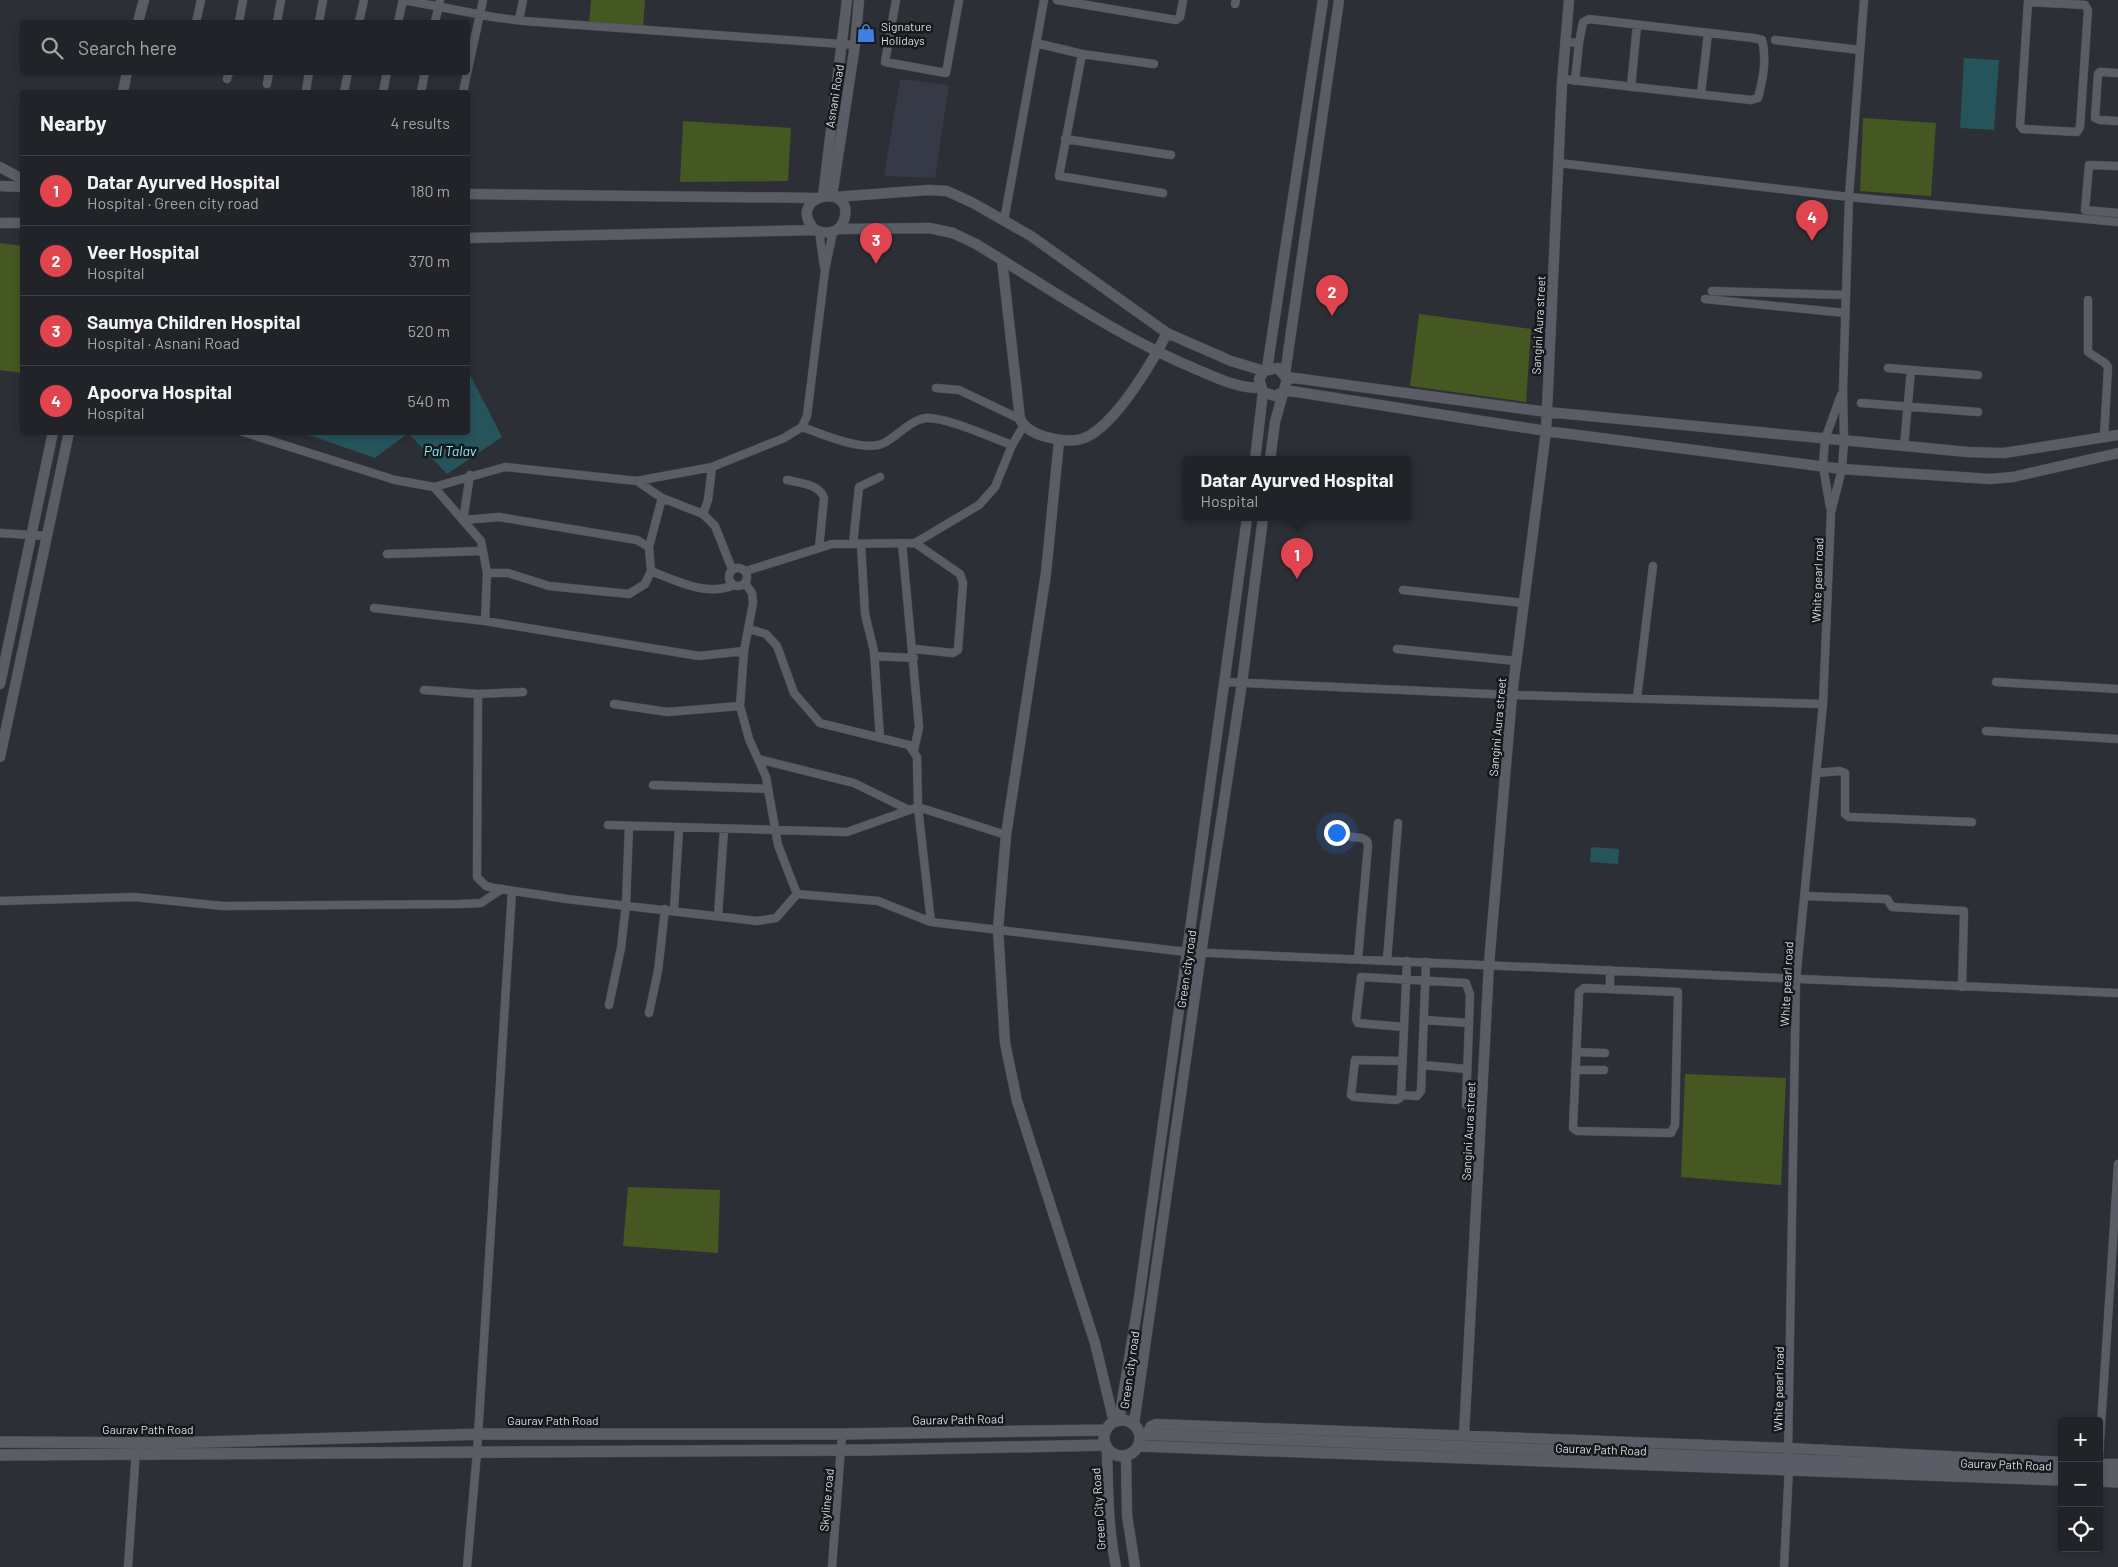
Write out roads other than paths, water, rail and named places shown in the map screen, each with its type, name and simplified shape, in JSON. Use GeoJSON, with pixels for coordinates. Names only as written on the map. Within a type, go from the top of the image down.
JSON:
{"type":"FeatureCollection","features":[{"type":"Feature","properties":{"kind":"main road","name":"Gaurav Path Road"},"geometry":{"type":"LineString","coordinates":[[0,1455],[477,1434],[842,1434],[1113,1424]]}},
{"type":"Feature","properties":{"kind":"main road"},"geometry":{"type":"LineString","coordinates":[[1113,1424],[1140,1431],[1139,1446],[1135,1452],[1126,1456],[1118,1456],[1106,1447],[1104,1437],[1113,1424]]}},
{"type":"Feature","properties":{"kind":"main road","name":"Gaurav Path Road"},"geometry":{"type":"LineString","coordinates":[[1140,1431],[1464,1440],[1788,1454],[2058,1470]]}},
{"type":"Feature","properties":{"kind":"main road","name":"Gaurav Path Road"},"geometry":{"type":"LineString","coordinates":[[0,1442],[136,1449],[477,1452],[1106,1447]]}},
{"type":"Feature","properties":{"kind":"main road","name":"Gaurav Path Road"},"geometry":{"type":"LineString","coordinates":[[1139,1446],[1463,1457],[1789,1476],[2058,1480]]}},
{"type":"Feature","properties":{"kind":"street"},"geometry":{"type":"LineString","coordinates":[[139,20],[144,0]]}},
{"type":"Feature","properties":{"kind":"street"},"geometry":{"type":"LineString","coordinates":[[196,20],[201,0]]}},
{"type":"Feature","properties":{"kind":"street"},"geometry":{"type":"LineString","coordinates":[[239,20],[243,0]]}},
{"type":"Feature","properties":{"kind":"street"},"geometry":{"type":"LineString","coordinates":[[278,20],[282,0]]}},
{"type":"Feature","properties":{"kind":"street"},"geometry":{"type":"LineString","coordinates":[[319,20],[323,0]]}},
{"type":"Feature","properties":{"kind":"street"},"geometry":{"type":"LineString","coordinates":[[359,20],[364,0]]}},
{"type":"Feature","properties":{"kind":"street"},"geometry":{"type":"LineString","coordinates":[[399,20],[404,0],[439,3],[480,15],[519,20],[855,45]]}},
{"type":"Feature","properties":{"kind":"street"},"geometry":{"type":"LineString","coordinates":[[470,60],[483,0]]}},
{"type":"Feature","properties":{"kind":"street"},"geometry":{"type":"LineString","coordinates":[[519,20],[523,0]]}},
{"type":"Feature","properties":{"kind":"street","name":"Asnani Road"},"geometry":{"type":"LineString","coordinates":[[827,197],[846,0]]}},
{"type":"Feature","properties":{"kind":"street","name":"Asnani Road"},"geometry":{"type":"LineString","coordinates":[[827,197],[855,45],[859,0]]}},
{"type":"Feature","properties":{"kind":"street"},"geometry":{"type":"LineString","coordinates":[[896,0],[885,62],[946,73],[959,0]]}},
{"type":"Feature","properties":{"kind":"street"},"geometry":{"type":"LineString","coordinates":[[1004,221],[1044,0]]}},
{"type":"Feature","properties":{"kind":"street"},"geometry":{"type":"LineString","coordinates":[[1059,0],[1176,20],[1180,17],[1183,0]]}},
{"type":"Feature","properties":{"kind":"street"},"geometry":{"type":"LineString","coordinates":[[1255,456],[1262,390],[1259,379],[1265,370],[1323,0]]}},
{"type":"Feature","properties":{"kind":"street"},"geometry":{"type":"LineString","coordinates":[[1271,456],[1275,422],[1284,391],[1339,0]]}},
{"type":"Feature","properties":{"kind":"street","name":"Sangini Aura street"},"geometry":{"type":"LineString","coordinates":[[1463,1457],[1489,964],[1512,695],[1546,431],[1563,79],[1569,0]]}},
{"type":"Feature","properties":{"kind":"street"},"geometry":{"type":"LineString","coordinates":[[1831,512],[1842,469],[1844,441],[1843,389],[1849,197],[1864,0]]}},
{"type":"Feature","properties":{"kind":"street"},"geometry":{"type":"LineString","coordinates":[[2028,1],[2046,2],[2068,2],[2085,5],[2088,10],[2080,127],[2077,132],[2023,128],[2020,125],[2028,1]]}},
{"type":"Feature","properties":{"kind":"street"},"geometry":{"type":"LineString","coordinates":[[435,20],[439,3]]}},
{"type":"Feature","properties":{"kind":"street"},"geometry":{"type":"LineString","coordinates":[[1563,79],[1574,81],[1751,100],[1758,98],[1762,82],[1765,50],[1762,40],[1589,20],[1583,22],[1574,81]]}},
{"type":"Feature","properties":{"kind":"street"},"geometry":{"type":"LineString","coordinates":[[1630,87],[1637,25]]}},
{"type":"Feature","properties":{"kind":"street"},"geometry":{"type":"LineString","coordinates":[[1701,94],[1708,33]]}},
{"type":"Feature","properties":{"kind":"street"},"geometry":{"type":"LineString","coordinates":[[1775,40],[1860,50]]}},
{"type":"Feature","properties":{"kind":"street"},"geometry":{"type":"LineString","coordinates":[[1566,42],[1579,43]]}},
{"type":"Feature","properties":{"kind":"street"},"geometry":{"type":"LineString","coordinates":[[1036,43],[1082,54],[1154,64]]}},
{"type":"Feature","properties":{"kind":"street"},"geometry":{"type":"LineString","coordinates":[[1082,54],[1059,176],[1163,193]]}},
{"type":"Feature","properties":{"kind":"street"},"geometry":{"type":"LineString","coordinates":[[2118,73],[2098,73],[2095,118],[2118,121]]}},
{"type":"Feature","properties":{"kind":"street"},"geometry":{"type":"LineString","coordinates":[[123,90],[126,75]]}},
{"type":"Feature","properties":{"kind":"street"},"geometry":{"type":"LineString","coordinates":[[267,84],[268,75]]}},
{"type":"Feature","properties":{"kind":"street"},"geometry":{"type":"LineString","coordinates":[[306,90],[309,75]]}},
{"type":"Feature","properties":{"kind":"street"},"geometry":{"type":"LineString","coordinates":[[344,90],[347,75]]}},
{"type":"Feature","properties":{"kind":"street"},"geometry":{"type":"LineString","coordinates":[[383,90],[386,75]]}},
{"type":"Feature","properties":{"kind":"street"},"geometry":{"type":"LineString","coordinates":[[422,90],[425,75]]}},
{"type":"Feature","properties":{"kind":"street"},"geometry":{"type":"LineString","coordinates":[[463,90],[467,75]]}},
{"type":"Feature","properties":{"kind":"street"},"geometry":{"type":"LineString","coordinates":[[1065,139],[1171,155]]}},
{"type":"Feature","properties":{"kind":"street"},"geometry":{"type":"LineString","coordinates":[[1559,163],[1849,197],[2118,222]]}},
{"type":"Feature","properties":{"kind":"street"},"geometry":{"type":"LineString","coordinates":[[2118,166],[2091,164],[2088,166],[2085,210],[2118,213]]}},
{"type":"Feature","properties":{"kind":"street"},"geometry":{"type":"LineString","coordinates":[[0,167],[20,178]]}},
{"type":"Feature","properties":{"kind":"street"},"geometry":{"type":"LineString","coordinates":[[0,186],[20,187]]}},
{"type":"Feature","properties":{"kind":"street"},"geometry":{"type":"LineString","coordinates":[[470,194],[827,197],[928,190],[947,192],[1032,236],[1166,332],[1231,361],[1265,370],[1278,368],[1286,376],[1547,412],[1904,446],[2004,453],[2118,435]]}},
{"type":"Feature","properties":{"kind":"street"},"geometry":{"type":"LineString","coordinates":[[825,270],[817,230],[808,220],[808,213],[809,207],[827,197]]}},
{"type":"Feature","properties":{"kind":"street"},"geometry":{"type":"LineString","coordinates":[[252,435],[395,480],[434,486],[490,469],[517,467],[637,481],[712,467],[784,438],[802,427],[807,416],[812,389],[825,270],[836,230],[845,218],[844,206],[827,197]]}},
{"type":"Feature","properties":{"kind":"street"},"geometry":{"type":"LineString","coordinates":[[0,223],[20,223]]}},
{"type":"Feature","properties":{"kind":"street"},"geometry":{"type":"LineString","coordinates":[[470,238],[929,228],[940,230],[976,244],[1157,353],[1229,383],[1262,390],[1271,396],[1284,391],[1546,431],[1842,469],[1990,479],[2013,477],[2118,453]]}},
{"type":"Feature","properties":{"kind":"street"},"geometry":{"type":"LineString","coordinates":[[746,571],[832,544],[916,543],[979,506],[995,488],[1021,423],[1002,260]]}},
{"type":"Feature","properties":{"kind":"street"},"geometry":{"type":"LineString","coordinates":[[1712,291],[1846,295]]}},
{"type":"Feature","properties":{"kind":"street"},"geometry":{"type":"LineString","coordinates":[[1705,299],[1845,313]]}},
{"type":"Feature","properties":{"kind":"street"},"geometry":{"type":"LineString","coordinates":[[2088,300],[2088,352],[2106,363],[2108,367],[2104,437]]}},
{"type":"Feature","properties":{"kind":"street"},"geometry":{"type":"LineString","coordinates":[[936,388],[959,390],[1021,423],[1040,436],[1059,441],[1077,440],[1091,435],[1112,418],[1157,353],[1166,332]]}},
{"type":"Feature","properties":{"kind":"street"},"geometry":{"type":"LineString","coordinates":[[1888,368],[1978,375]]}},
{"type":"Feature","properties":{"kind":"street"},"geometry":{"type":"LineString","coordinates":[[1904,446],[1911,370]]}},
{"type":"Feature","properties":{"kind":"street"},"geometry":{"type":"LineString","coordinates":[[1831,512],[1823,466],[1825,439],[1843,389]]}},
{"type":"Feature","properties":{"kind":"street"},"geometry":{"type":"LineString","coordinates":[[1861,403],[1978,412]]}},
{"type":"Feature","properties":{"kind":"street"},"geometry":{"type":"LineString","coordinates":[[802,427],[846,442],[870,446],[883,443],[916,422],[932,418],[1012,445]]}},
{"type":"Feature","properties":{"kind":"street"},"geometry":{"type":"LineString","coordinates":[[0,684],[33,535],[52,435]]}},
{"type":"Feature","properties":{"kind":"street"},"geometry":{"type":"LineString","coordinates":[[0,756],[68,435]]}},
{"type":"Feature","properties":{"kind":"street"},"geometry":{"type":"LineString","coordinates":[[1059,441],[1046,573],[1006,835],[998,929],[1004,1043],[1017,1101],[1095,1343],[1113,1424]]}},
{"type":"Feature","properties":{"kind":"street"},"geometry":{"type":"LineString","coordinates":[[703,514],[708,500],[712,467]]}},
{"type":"Feature","properties":{"kind":"street"},"geometry":{"type":"LineString","coordinates":[[463,520],[470,476]]}},
{"type":"Feature","properties":{"kind":"street"},"geometry":{"type":"LineString","coordinates":[[880,477],[859,487],[857,544],[865,614],[874,656],[880,738]]}},
{"type":"Feature","properties":{"kind":"street"},"geometry":{"type":"LineString","coordinates":[[787,480],[817,488],[822,492],[824,498],[819,548]]}},
{"type":"Feature","properties":{"kind":"street"},"geometry":{"type":"LineString","coordinates":[[637,481],[662,498],[703,514],[715,526],[732,569],[729,578],[734,585]]}},
{"type":"Feature","properties":{"kind":"street"},"geometry":{"type":"LineString","coordinates":[[434,486],[481,541],[487,573],[485,621]]}},
{"type":"Feature","properties":{"kind":"street"},"geometry":{"type":"LineString","coordinates":[[487,573],[508,573],[548,586],[629,594],[645,584],[651,571],[649,547],[662,498]]}},
{"type":"Feature","properties":{"kind":"street","name":"White pearl road"},"geometry":{"type":"LineString","coordinates":[[1788,1454],[1796,980],[1823,704],[1831,512]]}},
{"type":"Feature","properties":{"kind":"street"},"geometry":{"type":"LineString","coordinates":[[463,520],[499,517],[637,540],[649,547]]}},
{"type":"Feature","properties":{"kind":"street","name":"Green city road"},"geometry":{"type":"LineString","coordinates":[[1113,1424],[1187,952],[1247,521]]}},
{"type":"Feature","properties":{"kind":"street","name":"Green city road"},"geometry":{"type":"LineString","coordinates":[[1140,1431],[1200,953],[1242,683],[1263,521]]}},
{"type":"Feature","properties":{"kind":"street"},"geometry":{"type":"LineString","coordinates":[[0,533],[47,536]]}},
{"type":"Feature","properties":{"kind":"street"},"geometry":{"type":"LineString","coordinates":[[902,543],[914,649],[919,727],[914,750]]}},
{"type":"Feature","properties":{"kind":"street"},"geometry":{"type":"LineString","coordinates":[[914,649],[953,652],[958,650],[963,582],[955,570],[916,543]]}},
{"type":"Feature","properties":{"kind":"street"},"geometry":{"type":"LineString","coordinates":[[387,554],[483,551]]}},
{"type":"Feature","properties":{"kind":"street"},"geometry":{"type":"LineString","coordinates":[[1637,698],[1652,566]]}},
{"type":"Feature","properties":{"kind":"street"},"geometry":{"type":"LineString","coordinates":[[651,571],[699,588],[722,590],[746,583],[748,577],[746,571],[741,568],[732,569]]}},
{"type":"Feature","properties":{"kind":"street"},"geometry":{"type":"LineString","coordinates":[[746,583],[752,593],[753,603],[744,651],[740,706],[768,789],[778,845],[797,894]]}},
{"type":"Feature","properties":{"kind":"street"},"geometry":{"type":"LineString","coordinates":[[1403,590],[1524,603]]}},
{"type":"Feature","properties":{"kind":"street"},"geometry":{"type":"LineString","coordinates":[[374,608],[485,621],[699,656],[744,651]]}},
{"type":"Feature","properties":{"kind":"street"},"geometry":{"type":"LineString","coordinates":[[749,629],[766,634],[777,646],[794,693],[820,723],[909,745],[914,750],[917,757],[918,807],[931,922]]}},
{"type":"Feature","properties":{"kind":"street"},"geometry":{"type":"LineString","coordinates":[[1397,649],[1516,661]]}},
{"type":"Feature","properties":{"kind":"street"},"geometry":{"type":"LineString","coordinates":[[874,656],[914,658]]}},
{"type":"Feature","properties":{"kind":"street"},"geometry":{"type":"LineString","coordinates":[[1225,682],[1512,695],[1823,704]]}},
{"type":"Feature","properties":{"kind":"street"},"geometry":{"type":"LineString","coordinates":[[1996,682],[2118,689]]}},
{"type":"Feature","properties":{"kind":"street"},"geometry":{"type":"LineString","coordinates":[[424,690],[478,694],[523,692]]}},
{"type":"Feature","properties":{"kind":"street"},"geometry":{"type":"LineString","coordinates":[[478,694],[477,877],[486,886],[567,899],[626,904],[757,921],[776,918],[797,894]]}},
{"type":"Feature","properties":{"kind":"street"},"geometry":{"type":"LineString","coordinates":[[614,704],[667,712],[740,706]]}},
{"type":"Feature","properties":{"kind":"street"},"geometry":{"type":"LineString","coordinates":[[1986,731],[2118,739]]}},
{"type":"Feature","properties":{"kind":"street"},"geometry":{"type":"LineString","coordinates":[[758,759],[854,783],[910,810]]}},
{"type":"Feature","properties":{"kind":"street"},"geometry":{"type":"LineString","coordinates":[[1816,773],[1840,771],[1845,773],[1845,814],[1849,817],[1972,822]]}},
{"type":"Feature","properties":{"kind":"street"},"geometry":{"type":"LineString","coordinates":[[653,785],[768,789]]}},
{"type":"Feature","properties":{"kind":"street"},"geometry":{"type":"LineString","coordinates":[[608,825],[847,832],[918,807],[1006,835]]}},
{"type":"Feature","properties":{"kind":"street"},"geometry":{"type":"LineString","coordinates":[[1387,960],[1398,823]]}},
{"type":"Feature","properties":{"kind":"street"},"geometry":{"type":"LineString","coordinates":[[609,1005],[621,948],[626,904],[629,826]]}},
{"type":"Feature","properties":{"kind":"street"},"geometry":{"type":"LineString","coordinates":[[649,1013],[670,910],[679,828]]}},
{"type":"Feature","properties":{"kind":"street"},"geometry":{"type":"LineString","coordinates":[[718,916],[724,829]]}},
{"type":"Feature","properties":{"kind":"street"},"geometry":{"type":"LineString","coordinates":[[1335,836],[1362,838],[1367,841],[1368,846],[1358,958]]}},
{"type":"Feature","properties":{"kind":"street"},"geometry":{"type":"LineString","coordinates":[[0,901],[134,897],[223,906],[459,904],[481,903],[502,889]]}},
{"type":"Feature","properties":{"kind":"street"},"geometry":{"type":"LineString","coordinates":[[467,1567],[477,1452],[512,891]]}},
{"type":"Feature","properties":{"kind":"street"},"geometry":{"type":"LineString","coordinates":[[797,894],[878,901],[931,922],[1200,953],[1358,958],[1796,980],[2118,993]]}},
{"type":"Feature","properties":{"kind":"street"},"geometry":{"type":"LineString","coordinates":[[1804,896],[1889,899],[1891,907],[1964,912],[1962,987]]}},
{"type":"Feature","properties":{"kind":"street"},"geometry":{"type":"LineString","coordinates":[[1402,1061],[1355,1060],[1351,1093],[1354,1097],[1396,1100],[1401,1095],[1407,961]]}},
{"type":"Feature","properties":{"kind":"street"},"geometry":{"type":"LineString","coordinates":[[1401,1095],[1417,1096],[1420,1093],[1426,962]]}},
{"type":"Feature","properties":{"kind":"street"},"geometry":{"type":"LineString","coordinates":[[1610,970],[1610,989]]}},
{"type":"Feature","properties":{"kind":"street"},"geometry":{"type":"LineString","coordinates":[[1404,1027],[1363,1025],[1356,1019],[1361,977],[1466,983],[1470,995],[1466,1105]]}},
{"type":"Feature","properties":{"kind":"street"},"geometry":{"type":"LineString","coordinates":[[1584,988],[1675,990],[1679,992],[1675,1125],[1672,1132],[1575,1130],[1572,1126],[1576,1052],[1580,990],[1584,988]]}},
{"type":"Feature","properties":{"kind":"street"},"geometry":{"type":"LineString","coordinates":[[1424,1020],[1469,1023]]}},
{"type":"Feature","properties":{"kind":"street"},"geometry":{"type":"LineString","coordinates":[[1576,1052],[1606,1053]]}},
{"type":"Feature","properties":{"kind":"street"},"geometry":{"type":"LineString","coordinates":[[1422,1065],[1467,1069]]}},
{"type":"Feature","properties":{"kind":"street"},"geometry":{"type":"LineString","coordinates":[[1575,1070],[1604,1070]]}},
{"type":"Feature","properties":{"kind":"street"},"geometry":{"type":"LineString","coordinates":[[2102,1417],[2118,1164]]}},
{"type":"Feature","properties":{"kind":"street","name":"Skyline road"},"geometry":{"type":"LineString","coordinates":[[832,1567],[842,1434]]}},
{"type":"Feature","properties":{"kind":"street","name":"Green City Road"},"geometry":{"type":"LineString","coordinates":[[1106,1447],[1109,1508],[1116,1565],[1134,1562]]}},
{"type":"Feature","properties":{"kind":"street"},"geometry":{"type":"LineString","coordinates":[[128,1567],[136,1449]]}},
{"type":"Feature","properties":{"kind":"street"},"geometry":{"type":"LineString","coordinates":[[1784,1567],[1789,1476],[1788,1454],[2058,1462]]}},
{"type":"Feature","properties":{"kind":"street"},"geometry":{"type":"LineString","coordinates":[[1126,1456],[1127,1515],[1134,1562]]}},
{"type":"Feature","properties":{"kind":"street"},"geometry":{"type":"LineString","coordinates":[[2106,1475],[2118,1464]]}},
{"type":"Feature","properties":{"kind":"water"},"geometry":{"type":"Polygon","coordinates":[[[1964,58],[1999,60],[1994,130],[1960,128],[1964,58]]]}},
{"type":"Feature","properties":{"kind":"water","name":"Pal Talav"},"geometry":{"type":"Polygon","coordinates":[[[470,375],[502,437],[447,474],[410,435],[470,435],[470,375]]]}},
{"type":"Feature","properties":{"kind":"water","name":"Pal Talav"},"geometry":{"type":"Polygon","coordinates":[[[309,435],[405,435],[375,458],[309,435]]]}},
{"type":"Feature","properties":{"kind":"water"},"geometry":{"type":"Polygon","coordinates":[[[1591,847],[1619,849],[1618,864],[1590,862],[1591,847]]]}},
{"type":"Feature","properties":{"kind":"place","name":"Signature Holidays"},"geometry":{"type":"Point","coordinates":[866,33]}},
{"type":"Feature","properties":{"kind":"place","name":"Apoorva Hospital"},"geometry":{"type":"Point","coordinates":[1812,241]}},
{"type":"Feature","properties":{"kind":"place","name":"Saumya Children Hospital"},"geometry":{"type":"Point","coordinates":[876,264]}},
{"type":"Feature","properties":{"kind":"place","name":"Veer Hospital"},"geometry":{"type":"Point","coordinates":[1332,316]}},
{"type":"Feature","properties":{"kind":"place","name":"Datar Ayurved Hospital"},"geometry":{"type":"Point","coordinates":[1297,579]}}]}
